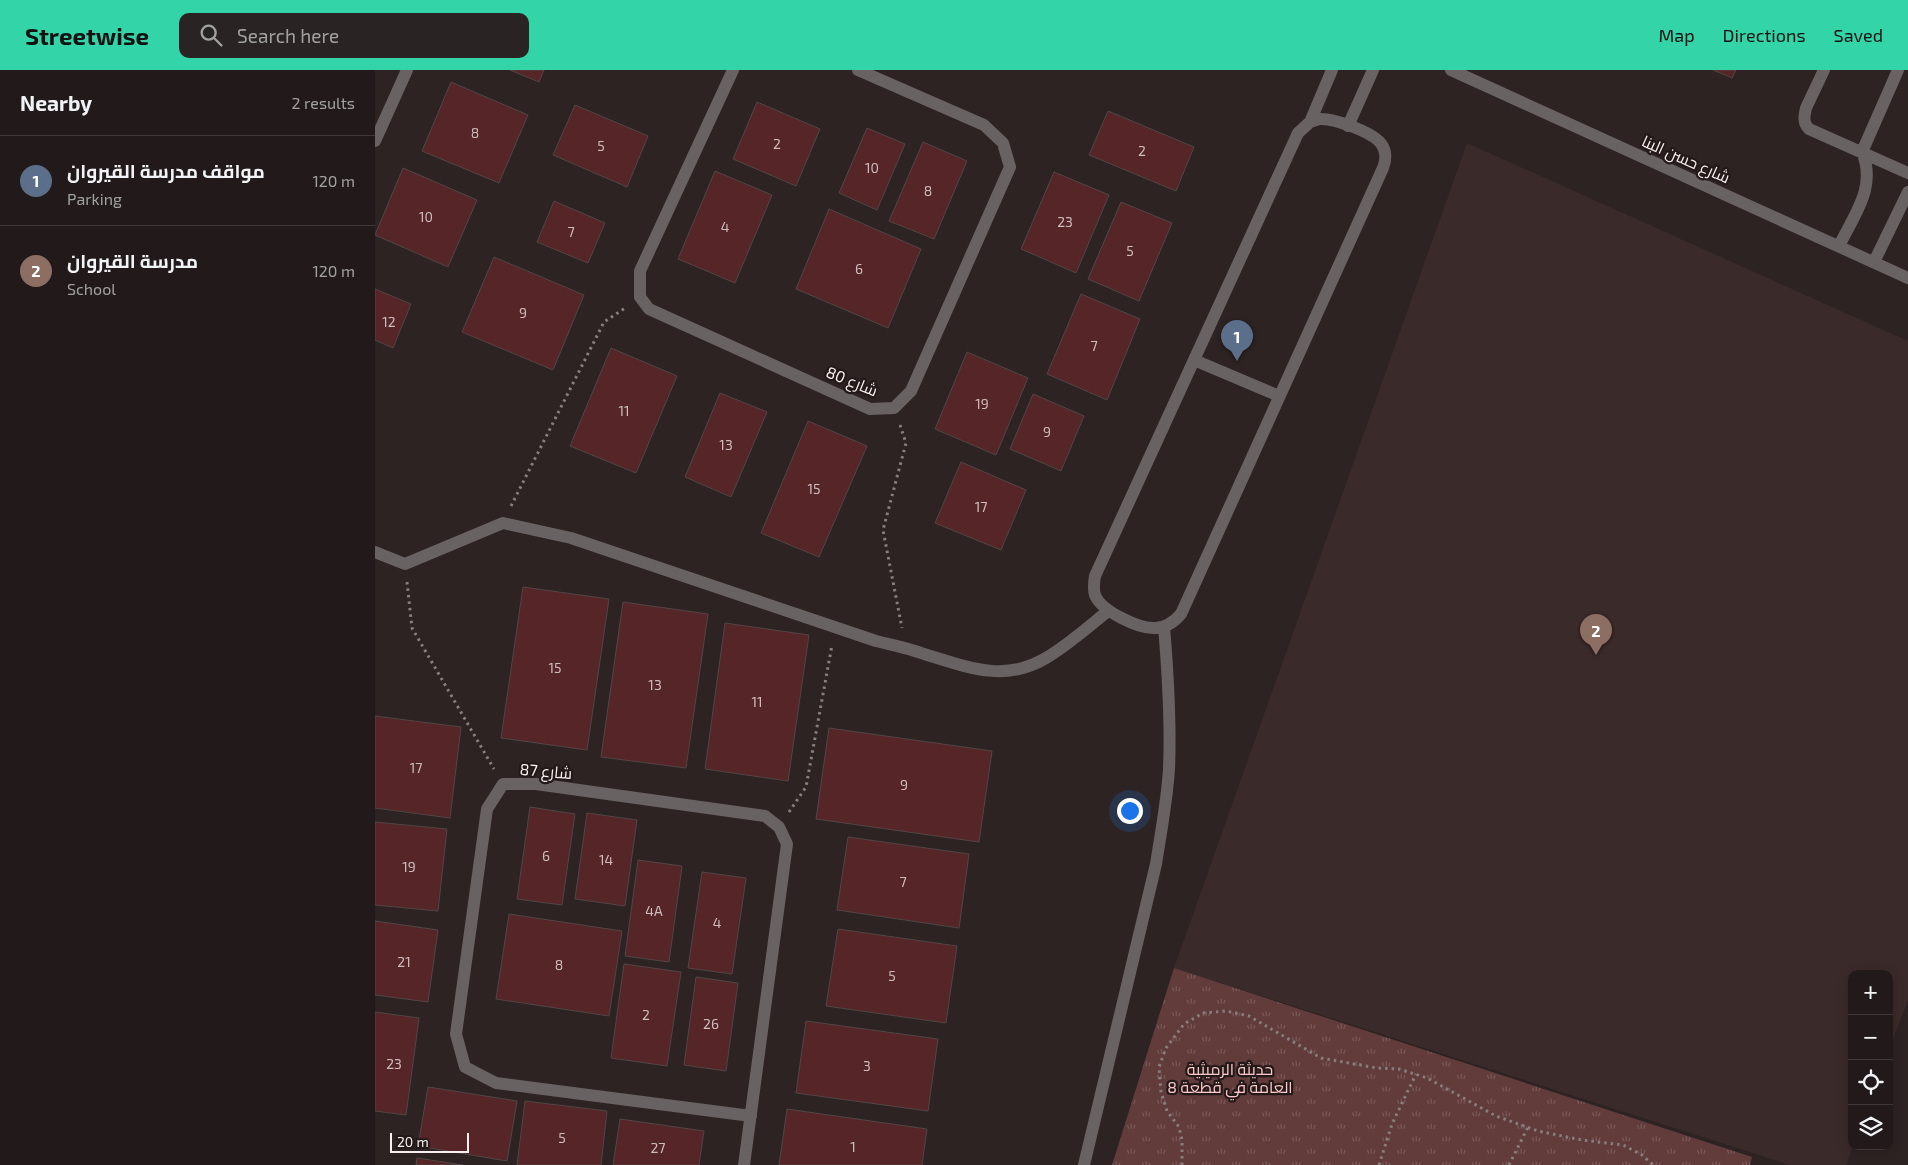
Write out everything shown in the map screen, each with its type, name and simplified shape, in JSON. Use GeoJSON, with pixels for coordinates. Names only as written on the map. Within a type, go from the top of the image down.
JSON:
{"type":"FeatureCollection","features":[{"type":"Feature","properties":{"kind":"street"},"geometry":{"type":"LineString","coordinates":[[375,141],[407,70]]}},
{"type":"Feature","properties":{"kind":"street"},"geometry":{"type":"LineString","coordinates":[[640,298],[639,271],[733,70]]}},
{"type":"Feature","properties":{"kind":"street","name":"شارع 80"},"geometry":{"type":"LineString","coordinates":[[640,298],[649,309],[871,409],[894,408],[911,391],[1010,167],[1003,143],[984,125],[858,70]]}},
{"type":"Feature","properties":{"kind":"street"},"geometry":{"type":"LineString","coordinates":[[1310,122],[1327,119],[1375,138],[1385,151],[1386,160],[1181,614],[1164,627],[1144,627],[1108,611],[1101,604],[1095,596],[1095,576],[1298,133],[1310,122],[1333,70]]}},
{"type":"Feature","properties":{"kind":"street"},"geometry":{"type":"LineString","coordinates":[[1347,126],[1373,70]]}},
{"type":"Feature","properties":{"kind":"street","name":"شارع حسن البنا"},"geometry":{"type":"LineString","coordinates":[[1451,70],[1908,278]]}},
{"type":"Feature","properties":{"kind":"street"},"geometry":{"type":"LineString","coordinates":[[1824,70],[1806,108],[1804,120],[1809,130],[1908,173]]}},
{"type":"Feature","properties":{"kind":"street"},"geometry":{"type":"LineString","coordinates":[[1839,246],[1866,191],[1868,171],[1862,152],[1898,70]]}},
{"type":"Feature","properties":{"kind":"street"},"geometry":{"type":"LineString","coordinates":[[1874,262],[1908,192]]}},
{"type":"Feature","properties":{"kind":"street"},"geometry":{"type":"LineString","coordinates":[[1194,360],[1279,396]]}},
{"type":"Feature","properties":{"kind":"street"},"geometry":{"type":"LineString","coordinates":[[375,552],[405,564],[503,523],[571,538],[876,641],[975,670],[993,672],[1013,670],[1032,665],[1046,658],[1108,611]]}},
{"type":"Feature","properties":{"kind":"street"},"geometry":{"type":"LineString","coordinates":[[1084,1165],[1156,864],[1164,817],[1169,770],[1170,722],[1169,674],[1164,627]]}},
{"type":"Feature","properties":{"kind":"street","name":"شارع 87"},"geometry":{"type":"LineString","coordinates":[[751,1116],[496,1083],[465,1067],[456,1034],[487,809],[503,784],[536,784],[765,816],[779,827]]}},
{"type":"Feature","properties":{"kind":"street"},"geometry":{"type":"LineString","coordinates":[[744,1165],[787,844],[779,827]]}},
{"type":"Feature","properties":{"kind":"path"},"geometry":{"type":"LineString","coordinates":[[503,523],[604,322],[640,298]]}},
{"type":"Feature","properties":{"kind":"path"},"geometry":{"type":"LineString","coordinates":[[894,408],[906,443],[883,530],[905,648]]}},
{"type":"Feature","properties":{"kind":"path"},"geometry":{"type":"LineString","coordinates":[[405,564],[412,628],[503,784]]}},
{"type":"Feature","properties":{"kind":"path"},"geometry":{"type":"LineString","coordinates":[[779,827],[806,786],[835,627]]}},
{"type":"Feature","properties":{"kind":"path"},"geometry":{"type":"LineString","coordinates":[[1182,1165],[1182,1140],[1179,1127],[1167,1111],[1161,1092],[1159,1067],[1166,1048],[1184,1024],[1203,1014],[1226,1011],[1249,1016],[1321,1058],[1377,1068],[1399,1068],[1427,1078],[1496,1116],[1527,1127],[1582,1140],[1623,1145],[1642,1155],[1653,1165]]}},
{"type":"Feature","properties":{"kind":"path"},"geometry":{"type":"LineString","coordinates":[[1379,1165],[1392,1124],[1416,1074]]}},
{"type":"Feature","properties":{"kind":"path"},"geometry":{"type":"LineString","coordinates":[[1509,1165],[1527,1127]]}},
{"type":"Feature","properties":{"kind":"shaded area"},"geometry":{"type":"Polygon","coordinates":[[[1467,143],[1908,341],[1908,1000],[1893,1039],[1893,970],[1848,970],[1848,1150],[1852,1150],[1846,1165],[1790,1165],[1174,968],[1467,143]]]}},
{"type":"Feature","properties":{"kind":"green space","name":"حديثة الرميثية العامة في قطعة 8"},"geometry":{"type":"Polygon","coordinates":[[[1174,968],[1752,1157],[1750,1165],[1112,1165],[1174,968]]]}},
{"type":"Feature","properties":{"kind":"building"},"geometry":{"type":"Polygon","coordinates":[[[510,70],[544,70],[539,82],[510,70]]]}},
{"type":"Feature","properties":{"kind":"building"},"geometry":{"type":"Polygon","coordinates":[[[1713,70],[1736,70],[1732,78],[1713,70]]]}},
{"type":"Feature","properties":{"kind":"building"},"geometry":{"type":"Polygon","coordinates":[[[451,82],[528,115],[499,183],[422,151],[451,82]]]}},
{"type":"Feature","properties":{"kind":"building"},"geometry":{"type":"Polygon","coordinates":[[[757,102],[820,129],[796,186],[733,159],[757,102]]]}},
{"type":"Feature","properties":{"kind":"building"},"geometry":{"type":"Polygon","coordinates":[[[575,105],[648,136],[627,187],[553,155],[575,105]]]}},
{"type":"Feature","properties":{"kind":"building"},"geometry":{"type":"Polygon","coordinates":[[[1108,111],[1194,147],[1176,191],[1089,155],[1108,111]]]}},
{"type":"Feature","properties":{"kind":"building"},"geometry":{"type":"Polygon","coordinates":[[[867,128],[905,144],[877,210],[839,193],[867,128]]]}},
{"type":"Feature","properties":{"kind":"building"},"geometry":{"type":"Polygon","coordinates":[[[923,142],[967,161],[934,239],[889,221],[923,142]]]}},
{"type":"Feature","properties":{"kind":"building"},"geometry":{"type":"Polygon","coordinates":[[[403,168],[477,200],[448,267],[375,235],[403,168]]]}},
{"type":"Feature","properties":{"kind":"building"},"geometry":{"type":"Polygon","coordinates":[[[715,171],[772,195],[735,283],[678,259],[715,171]]]}},
{"type":"Feature","properties":{"kind":"building"},"geometry":{"type":"Polygon","coordinates":[[[1054,172],[1109,195],[1076,273],[1021,249],[1054,172]]]}},
{"type":"Feature","properties":{"kind":"building"},"geometry":{"type":"Polygon","coordinates":[[[554,201],[605,223],[588,263],[537,242],[554,201]]]}},
{"type":"Feature","properties":{"kind":"building"},"geometry":{"type":"Polygon","coordinates":[[[1121,202],[1172,223],[1139,301],[1088,279],[1121,202]]]}},
{"type":"Feature","properties":{"kind":"building"},"geometry":{"type":"Polygon","coordinates":[[[829,209],[921,249],[888,328],[796,289],[829,209]]]}},
{"type":"Feature","properties":{"kind":"building"},"geometry":{"type":"Polygon","coordinates":[[[494,257],[584,295],[553,370],[462,332],[494,257]]]}},
{"type":"Feature","properties":{"kind":"building"},"geometry":{"type":"Polygon","coordinates":[[[375,289],[411,304],[393,348],[375,340],[375,289]]]}},
{"type":"Feature","properties":{"kind":"building"},"geometry":{"type":"Polygon","coordinates":[[[1081,294],[1140,319],[1107,400],[1047,374],[1081,294]]]}},
{"type":"Feature","properties":{"kind":"building"},"geometry":{"type":"Polygon","coordinates":[[[611,348],[677,376],[636,473],[570,446],[611,348]]]}},
{"type":"Feature","properties":{"kind":"building"},"geometry":{"type":"Polygon","coordinates":[[[967,352],[1028,378],[996,455],[935,429],[967,352]]]}},
{"type":"Feature","properties":{"kind":"building"},"geometry":{"type":"Polygon","coordinates":[[[720,393],[767,412],[731,497],[685,477],[720,393]]]}},
{"type":"Feature","properties":{"kind":"building"},"geometry":{"type":"Polygon","coordinates":[[[1033,394],[1084,416],[1061,471],[1010,449],[1033,394]]]}},
{"type":"Feature","properties":{"kind":"building"},"geometry":{"type":"Polygon","coordinates":[[[808,421],[867,446],[819,557],[761,533],[808,421]]]}},
{"type":"Feature","properties":{"kind":"building"},"geometry":{"type":"Polygon","coordinates":[[[961,462],[1026,490],[1001,550],[935,523],[961,462]]]}},
{"type":"Feature","properties":{"kind":"building"},"geometry":{"type":"Polygon","coordinates":[[[523,587],[609,599],[587,750],[501,738],[523,587]]]}},
{"type":"Feature","properties":{"kind":"building"},"geometry":{"type":"Polygon","coordinates":[[[623,602],[708,614],[686,768],[601,757],[623,602]]]}},
{"type":"Feature","properties":{"kind":"building"},"geometry":{"type":"Polygon","coordinates":[[[725,623],[809,635],[788,781],[705,769],[725,623]]]}},
{"type":"Feature","properties":{"kind":"building"},"geometry":{"type":"Polygon","coordinates":[[[375,716],[461,727],[450,818],[375,808],[375,716]]]}},
{"type":"Feature","properties":{"kind":"building"},"geometry":{"type":"Polygon","coordinates":[[[829,728],[992,751],[979,842],[816,819],[829,728]]]}},
{"type":"Feature","properties":{"kind":"building"},"geometry":{"type":"Polygon","coordinates":[[[530,807],[575,814],[562,905],[517,899],[530,807]]]}},
{"type":"Feature","properties":{"kind":"building"},"geometry":{"type":"Polygon","coordinates":[[[587,813],[637,820],[625,906],[575,899],[587,813]]]}},
{"type":"Feature","properties":{"kind":"building"},"geometry":{"type":"Polygon","coordinates":[[[375,822],[447,829],[438,911],[375,905],[375,822]]]}},
{"type":"Feature","properties":{"kind":"building"},"geometry":{"type":"Polygon","coordinates":[[[848,837],[969,854],[959,928],[837,910],[848,837]]]}},
{"type":"Feature","properties":{"kind":"building"},"geometry":{"type":"Polygon","coordinates":[[[638,860],[682,866],[669,962],[625,956],[638,860]]]}},
{"type":"Feature","properties":{"kind":"building"},"geometry":{"type":"Polygon","coordinates":[[[702,872],[746,878],[732,974],[688,968],[702,872]]]}},
{"type":"Feature","properties":{"kind":"building"},"geometry":{"type":"Polygon","coordinates":[[[509,914],[622,931],[609,1016],[496,999],[509,914]]]}},
{"type":"Feature","properties":{"kind":"building"},"geometry":{"type":"Polygon","coordinates":[[[375,921],[438,930],[428,1002],[375,995],[375,921]]]}},
{"type":"Feature","properties":{"kind":"building"},"geometry":{"type":"Polygon","coordinates":[[[838,929],[957,946],[946,1023],[826,1006],[838,929]]]}},
{"type":"Feature","properties":{"kind":"building"},"geometry":{"type":"Polygon","coordinates":[[[624,964],[681,972],[667,1066],[611,1058],[624,964]]]}},
{"type":"Feature","properties":{"kind":"building"},"geometry":{"type":"Polygon","coordinates":[[[696,977],[738,983],[726,1071],[684,1065],[696,977]]]}},
{"type":"Feature","properties":{"kind":"building"},"geometry":{"type":"Polygon","coordinates":[[[375,1012],[419,1018],[406,1115],[375,1111],[375,1012]]]}},
{"type":"Feature","properties":{"kind":"building"},"geometry":{"type":"Polygon","coordinates":[[[806,1021],[938,1039],[928,1111],[796,1093],[806,1021]]]}},
{"type":"Feature","properties":{"kind":"building"},"geometry":{"type":"Polygon","coordinates":[[[428,1087],[517,1101],[507,1161],[418,1146],[428,1087]]]}},
{"type":"Feature","properties":{"kind":"building"},"geometry":{"type":"Polygon","coordinates":[[[525,1101],[607,1111],[601,1165],[517,1165],[525,1101]]]}},
{"type":"Feature","properties":{"kind":"building"},"geometry":{"type":"Polygon","coordinates":[[[787,1109],[927,1129],[922,1165],[779,1165],[787,1109]]]}},
{"type":"Feature","properties":{"kind":"building"},"geometry":{"type":"Polygon","coordinates":[[[620,1119],[704,1131],[699,1165],[613,1165],[620,1119]]]}},
{"type":"Feature","properties":{"kind":"building"},"geometry":{"type":"Polygon","coordinates":[[[417,1158],[463,1165],[416,1165],[417,1158]]]}},
{"type":"Feature","properties":{"kind":"place","name":"مواقف مدرسة القيروان"},"geometry":{"type":"Point","coordinates":[1237,361]}},
{"type":"Feature","properties":{"kind":"place","name":"مدرسة القيروان"},"geometry":{"type":"Point","coordinates":[1596,655]}}]}
